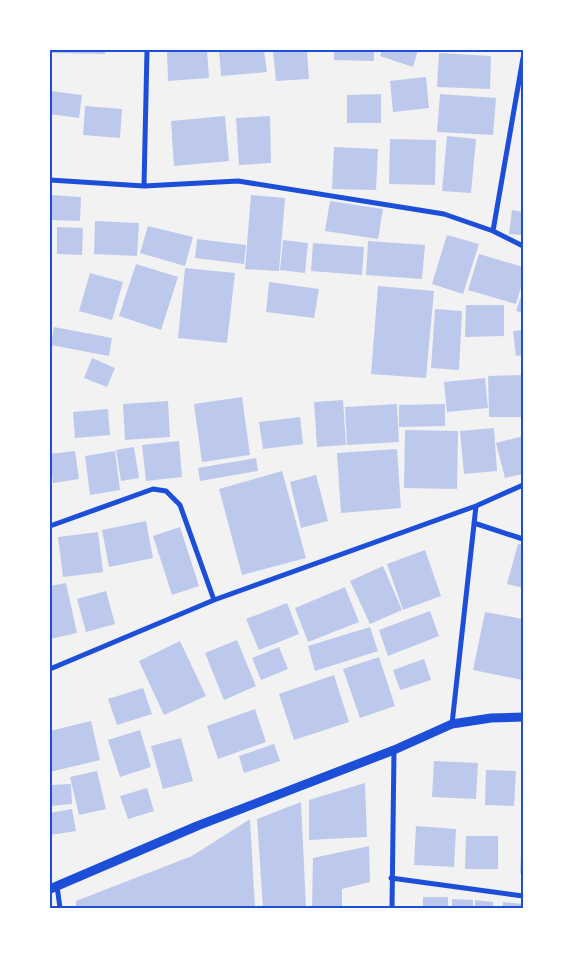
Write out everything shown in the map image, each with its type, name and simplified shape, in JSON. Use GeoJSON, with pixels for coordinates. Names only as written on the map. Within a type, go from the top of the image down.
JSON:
{"type":"FeatureCollection","features":[{"type":"Feature","properties":{"kind":"street"},"geometry":{"type":"LineString","coordinates":[[144,186],[147,50]]}},
{"type":"Feature","properties":{"kind":"street"},"geometry":{"type":"LineString","coordinates":[[493,231],[523,58]]}},
{"type":"Feature","properties":{"kind":"street"},"geometry":{"type":"LineString","coordinates":[[50,180],[144,186],[238,181],[444,214],[493,231],[523,246]]}},
{"type":"Feature","properties":{"kind":"street"},"geometry":{"type":"LineString","coordinates":[[50,670],[214,600],[476,506],[523,485]]}},
{"type":"Feature","properties":{"kind":"street"},"geometry":{"type":"LineString","coordinates":[[50,526],[152,489],[166,491],[180,505],[214,600]]}},
{"type":"Feature","properties":{"kind":"street"},"geometry":{"type":"LineString","coordinates":[[452,724],[476,506]]}},
{"type":"Feature","properties":{"kind":"street"},"geometry":{"type":"LineString","coordinates":[[474,523],[523,540]]}},
{"type":"Feature","properties":{"kind":"street"},"geometry":{"type":"LineString","coordinates":[[60,908],[54,887],[197,826],[394,750],[452,724],[491,718],[523,717]]}},
{"type":"Feature","properties":{"kind":"street"},"geometry":{"type":"LineString","coordinates":[[392,908],[394,750]]}},
{"type":"Feature","properties":{"kind":"street"},"geometry":{"type":"LineString","coordinates":[[391,878],[523,896]]}},
{"type":"Feature","properties":{"kind":"building"},"geometry":{"type":"Polygon","coordinates":[[[50,50],[105,50],[105,54],[50,53],[50,50]]]}},
{"type":"Feature","properties":{"kind":"building"},"geometry":{"type":"Polygon","coordinates":[[[167,50],[207,50],[209,78],[168,81],[167,50]]]}},
{"type":"Feature","properties":{"kind":"building"},"geometry":{"type":"Polygon","coordinates":[[[219,50],[264,50],[267,72],[221,76],[219,50]]]}},
{"type":"Feature","properties":{"kind":"building"},"geometry":{"type":"Polygon","coordinates":[[[273,50],[307,50],[309,79],[276,81],[273,50]]]}},
{"type":"Feature","properties":{"kind":"building"},"geometry":{"type":"Polygon","coordinates":[[[334,50],[374,50],[374,61],[334,60],[334,50]]]}},
{"type":"Feature","properties":{"kind":"building"},"geometry":{"type":"Polygon","coordinates":[[[382,50],[418,50],[413,67],[380,56],[382,50]]]}},
{"type":"Feature","properties":{"kind":"building"},"geometry":{"type":"Polygon","coordinates":[[[439,53],[491,56],[490,89],[437,87],[439,53]]]}},
{"type":"Feature","properties":{"kind":"building"},"geometry":{"type":"Polygon","coordinates":[[[426,77],[429,108],[393,112],[390,81],[426,77]]]}},
{"type":"Feature","properties":{"kind":"building"},"geometry":{"type":"Polygon","coordinates":[[[50,91],[82,95],[79,118],[50,114],[50,91]]]}},
{"type":"Feature","properties":{"kind":"building"},"geometry":{"type":"Polygon","coordinates":[[[381,94],[381,123],[347,123],[347,95],[381,94]]]}},
{"type":"Feature","properties":{"kind":"building"},"geometry":{"type":"Polygon","coordinates":[[[440,94],[496,98],[493,135],[437,132],[440,94]]]}},
{"type":"Feature","properties":{"kind":"building"},"geometry":{"type":"Polygon","coordinates":[[[85,106],[122,109],[120,138],[83,135],[85,106]]]}},
{"type":"Feature","properties":{"kind":"building"},"geometry":{"type":"Polygon","coordinates":[[[225,116],[229,161],[174,166],[171,121],[225,116]]]}},
{"type":"Feature","properties":{"kind":"building"},"geometry":{"type":"Polygon","coordinates":[[[270,116],[271,163],[239,165],[236,118],[270,116]]]}},
{"type":"Feature","properties":{"kind":"building"},"geometry":{"type":"Polygon","coordinates":[[[447,136],[476,139],[471,193],[442,191],[447,136]]]}},
{"type":"Feature","properties":{"kind":"building"},"geometry":{"type":"Polygon","coordinates":[[[390,139],[436,140],[435,185],[389,184],[390,139]]]}},
{"type":"Feature","properties":{"kind":"building"},"geometry":{"type":"Polygon","coordinates":[[[334,147],[378,149],[376,190],[332,189],[334,147]]]}},
{"type":"Feature","properties":{"kind":"building"},"geometry":{"type":"Polygon","coordinates":[[[51,195],[81,197],[80,221],[50,220],[51,195]]]}},
{"type":"Feature","properties":{"kind":"building"},"geometry":{"type":"Polygon","coordinates":[[[251,195],[285,198],[279,271],[245,269],[251,195]]]}},
{"type":"Feature","properties":{"kind":"building"},"geometry":{"type":"Polygon","coordinates":[[[330,201],[383,209],[378,239],[325,231],[330,201]]]}},
{"type":"Feature","properties":{"kind":"building"},"geometry":{"type":"Polygon","coordinates":[[[512,210],[523,212],[523,235],[509,234],[512,210]]]}},
{"type":"Feature","properties":{"kind":"building"},"geometry":{"type":"Polygon","coordinates":[[[95,221],[139,223],[137,256],[94,254],[95,221]]]}},
{"type":"Feature","properties":{"kind":"building"},"geometry":{"type":"Polygon","coordinates":[[[148,226],[193,237],[185,266],[140,253],[148,226]]]}},
{"type":"Feature","properties":{"kind":"building"},"geometry":{"type":"Polygon","coordinates":[[[57,227],[83,228],[82,255],[57,254],[57,227]]]}},
{"type":"Feature","properties":{"kind":"building"},"geometry":{"type":"Polygon","coordinates":[[[447,235],[479,244],[463,294],[432,284],[447,235]]]}},
{"type":"Feature","properties":{"kind":"building"},"geometry":{"type":"Polygon","coordinates":[[[197,239],[246,245],[244,264],[195,258],[197,239]]]}},
{"type":"Feature","properties":{"kind":"building"},"geometry":{"type":"Polygon","coordinates":[[[283,240],[308,243],[305,273],[280,270],[283,240]]]}},
{"type":"Feature","properties":{"kind":"building"},"geometry":{"type":"Polygon","coordinates":[[[368,241],[425,245],[422,279],[366,275],[368,241]]]}},
{"type":"Feature","properties":{"kind":"building"},"geometry":{"type":"Polygon","coordinates":[[[313,243],[364,247],[362,275],[311,271],[313,243]]]}},
{"type":"Feature","properties":{"kind":"building"},"geometry":{"type":"Polygon","coordinates":[[[479,254],[523,267],[523,281],[516,304],[468,290],[479,254]]]}},
{"type":"Feature","properties":{"kind":"building"},"geometry":{"type":"Polygon","coordinates":[[[136,264],[178,277],[161,330],[119,316],[136,264]]]}},
{"type":"Feature","properties":{"kind":"building"},"geometry":{"type":"Polygon","coordinates":[[[185,268],[235,273],[227,343],[178,338],[185,268]]]}},
{"type":"Feature","properties":{"kind":"building"},"geometry":{"type":"Polygon","coordinates":[[[90,273],[123,282],[112,320],[79,311],[90,273]]]}},
{"type":"Feature","properties":{"kind":"building"},"geometry":{"type":"Polygon","coordinates":[[[269,282],[319,289],[314,318],[266,312],[269,282]]]}},
{"type":"Feature","properties":{"kind":"building"},"geometry":{"type":"Polygon","coordinates":[[[378,286],[434,291],[426,378],[371,374],[378,286]]]}},
{"type":"Feature","properties":{"kind":"building"},"geometry":{"type":"Polygon","coordinates":[[[523,290],[523,313],[516,311],[523,290]]]}},
{"type":"Feature","properties":{"kind":"building"},"geometry":{"type":"Polygon","coordinates":[[[466,305],[504,305],[504,336],[465,337],[466,305]]]}},
{"type":"Feature","properties":{"kind":"building"},"geometry":{"type":"Polygon","coordinates":[[[435,309],[462,311],[459,370],[431,368],[435,309]]]}},
{"type":"Feature","properties":{"kind":"building"},"geometry":{"type":"Polygon","coordinates":[[[54,327],[112,338],[109,356],[51,345],[54,327]]]}},
{"type":"Feature","properties":{"kind":"building"},"geometry":{"type":"Polygon","coordinates":[[[523,330],[523,355],[516,356],[513,331],[523,330]]]}},
{"type":"Feature","properties":{"kind":"building"},"geometry":{"type":"Polygon","coordinates":[[[92,358],[115,368],[107,387],[84,378],[92,358]]]}},
{"type":"Feature","properties":{"kind":"building"},"geometry":{"type":"Polygon","coordinates":[[[522,375],[523,417],[489,417],[488,376],[522,375]]]}},
{"type":"Feature","properties":{"kind":"building"},"geometry":{"type":"Polygon","coordinates":[[[485,378],[488,408],[447,412],[444,382],[485,378]]]}},
{"type":"Feature","properties":{"kind":"building"},"geometry":{"type":"Polygon","coordinates":[[[242,397],[250,455],[202,462],[194,404],[242,397]]]}},
{"type":"Feature","properties":{"kind":"building"},"geometry":{"type":"Polygon","coordinates":[[[343,400],[346,445],[317,447],[314,402],[343,400]]]}},
{"type":"Feature","properties":{"kind":"building"},"geometry":{"type":"Polygon","coordinates":[[[168,401],[170,437],[125,440],[123,404],[168,401]]]}},
{"type":"Feature","properties":{"kind":"building"},"geometry":{"type":"Polygon","coordinates":[[[397,404],[399,442],[347,445],[345,407],[397,404]]]}},
{"type":"Feature","properties":{"kind":"building"},"geometry":{"type":"Polygon","coordinates":[[[445,404],[445,426],[399,427],[399,405],[445,404]]]}},
{"type":"Feature","properties":{"kind":"building"},"geometry":{"type":"Polygon","coordinates":[[[108,409],[110,435],[75,438],[73,412],[108,409]]]}},
{"type":"Feature","properties":{"kind":"building"},"geometry":{"type":"Polygon","coordinates":[[[300,417],[303,444],[263,449],[259,422],[300,417]]]}},
{"type":"Feature","properties":{"kind":"building"},"geometry":{"type":"Polygon","coordinates":[[[494,428],[497,471],[464,474],[460,431],[494,428]]]}},
{"type":"Feature","properties":{"kind":"building"},"geometry":{"type":"Polygon","coordinates":[[[405,430],[458,431],[457,489],[404,488],[405,430]]]}},
{"type":"Feature","properties":{"kind":"building"},"geometry":{"type":"Polygon","coordinates":[[[523,436],[523,474],[505,478],[496,443],[523,436]]]}},
{"type":"Feature","properties":{"kind":"building"},"geometry":{"type":"Polygon","coordinates":[[[179,441],[182,477],[146,481],[142,445],[179,441]]]}},
{"type":"Feature","properties":{"kind":"building"},"geometry":{"type":"Polygon","coordinates":[[[134,447],[139,478],[121,481],[116,450],[134,447]]]}},
{"type":"Feature","properties":{"kind":"building"},"geometry":{"type":"Polygon","coordinates":[[[397,449],[401,508],[341,513],[337,453],[397,449]]]}},
{"type":"Feature","properties":{"kind":"building"},"geometry":{"type":"Polygon","coordinates":[[[75,451],[79,479],[53,483],[50,454],[75,451]]]}},
{"type":"Feature","properties":{"kind":"building"},"geometry":{"type":"Polygon","coordinates":[[[115,451],[120,490],[90,495],[85,456],[115,451]]]}},
{"type":"Feature","properties":{"kind":"building"},"geometry":{"type":"Polygon","coordinates":[[[256,458],[258,471],[200,481],[198,468],[256,458]]]}},
{"type":"Feature","properties":{"kind":"building"},"geometry":{"type":"Polygon","coordinates":[[[282,471],[306,558],[242,575],[219,489],[282,471]]]}},
{"type":"Feature","properties":{"kind":"building"},"geometry":{"type":"Polygon","coordinates":[[[316,475],[328,521],[301,528],[290,482],[316,475]]]}},
{"type":"Feature","properties":{"kind":"building"},"geometry":{"type":"Polygon","coordinates":[[[146,521],[153,558],[109,567],[102,530],[146,521]]]}},
{"type":"Feature","properties":{"kind":"building"},"geometry":{"type":"Polygon","coordinates":[[[180,527],[199,586],[172,595],[153,536],[180,527]]]}},
{"type":"Feature","properties":{"kind":"building"},"geometry":{"type":"Polygon","coordinates":[[[98,532],[103,572],[63,577],[58,537],[98,532]]]}},
{"type":"Feature","properties":{"kind":"building"},"geometry":{"type":"Polygon","coordinates":[[[518,544],[523,545],[523,588],[507,584],[518,544]]]}},
{"type":"Feature","properties":{"kind":"building"},"geometry":{"type":"Polygon","coordinates":[[[425,550],[441,596],[403,610],[387,564],[425,550]]]}},
{"type":"Feature","properties":{"kind":"building"},"geometry":{"type":"Polygon","coordinates":[[[383,566],[402,610],[370,624],[350,581],[383,566]]]}},
{"type":"Feature","properties":{"kind":"building"},"geometry":{"type":"Polygon","coordinates":[[[66,583],[77,633],[50,639],[50,586],[66,583]]]}},
{"type":"Feature","properties":{"kind":"building"},"geometry":{"type":"Polygon","coordinates":[[[345,587],[359,622],[308,642],[295,608],[345,587]]]}},
{"type":"Feature","properties":{"kind":"building"},"geometry":{"type":"Polygon","coordinates":[[[106,591],[115,624],[86,632],[77,599],[106,591]]]}},
{"type":"Feature","properties":{"kind":"building"},"geometry":{"type":"Polygon","coordinates":[[[287,603],[299,634],[259,650],[246,619],[287,603]]]}},
{"type":"Feature","properties":{"kind":"building"},"geometry":{"type":"Polygon","coordinates":[[[430,611],[439,636],[388,656],[379,630],[430,611]]]}},
{"type":"Feature","properties":{"kind":"building"},"geometry":{"type":"Polygon","coordinates":[[[485,612],[523,619],[523,680],[473,670],[485,612]]]}},
{"type":"Feature","properties":{"kind":"building"},"geometry":{"type":"Polygon","coordinates":[[[370,627],[378,651],[315,671],[308,646],[370,627]]]}},
{"type":"Feature","properties":{"kind":"building"},"geometry":{"type":"Polygon","coordinates":[[[237,640],[256,686],[224,700],[205,653],[237,640]]]}},
{"type":"Feature","properties":{"kind":"building"},"geometry":{"type":"Polygon","coordinates":[[[180,641],[206,696],[164,715],[139,661],[180,641]]]}},
{"type":"Feature","properties":{"kind":"building"},"geometry":{"type":"Polygon","coordinates":[[[279,647],[288,669],[261,680],[252,658],[279,647]]]}},
{"type":"Feature","properties":{"kind":"building"},"geometry":{"type":"Polygon","coordinates":[[[379,657],[395,706],[360,718],[343,669],[379,657]]]}},
{"type":"Feature","properties":{"kind":"building"},"geometry":{"type":"Polygon","coordinates":[[[424,659],[431,680],[400,690],[393,670],[424,659]]]}},
{"type":"Feature","properties":{"kind":"building"},"geometry":{"type":"Polygon","coordinates":[[[334,675],[349,722],[294,740],[279,694],[334,675]]]}},
{"type":"Feature","properties":{"kind":"building"},"geometry":{"type":"Polygon","coordinates":[[[143,688],[152,714],[117,725],[108,699],[143,688]]]}},
{"type":"Feature","properties":{"kind":"building"},"geometry":{"type":"Polygon","coordinates":[[[255,709],[266,742],[218,759],[207,726],[255,709]]]}},
{"type":"Feature","properties":{"kind":"building"},"geometry":{"type":"Polygon","coordinates":[[[91,721],[100,760],[50,772],[50,731],[91,721]]]}},
{"type":"Feature","properties":{"kind":"building"},"geometry":{"type":"Polygon","coordinates":[[[140,730],[151,767],[120,777],[108,740],[140,730]]]}},
{"type":"Feature","properties":{"kind":"building"},"geometry":{"type":"Polygon","coordinates":[[[181,738],[193,781],[163,789],[151,746],[181,738]]]}},
{"type":"Feature","properties":{"kind":"building"},"geometry":{"type":"Polygon","coordinates":[[[274,744],[280,761],[244,773],[239,756],[274,744]]]}},
{"type":"Feature","properties":{"kind":"building"},"geometry":{"type":"Polygon","coordinates":[[[521,760],[523,760],[523,775],[522,775],[521,760]]]}},
{"type":"Feature","properties":{"kind":"building"},"geometry":{"type":"Polygon","coordinates":[[[434,761],[478,763],[476,799],[432,797],[434,761]]]}},
{"type":"Feature","properties":{"kind":"building"},"geometry":{"type":"Polygon","coordinates":[[[486,770],[516,771],[514,806],[485,805],[486,770]]]}},
{"type":"Feature","properties":{"kind":"building"},"geometry":{"type":"Polygon","coordinates":[[[97,771],[106,809],[79,815],[70,777],[97,771]]]}},
{"type":"Feature","properties":{"kind":"building"},"geometry":{"type":"Polygon","coordinates":[[[365,783],[367,837],[309,840],[309,800],[365,783]]]}},
{"type":"Feature","properties":{"kind":"building"},"geometry":{"type":"Polygon","coordinates":[[[71,784],[72,804],[50,806],[50,785],[71,784]]]}},
{"type":"Feature","properties":{"kind":"building"},"geometry":{"type":"Polygon","coordinates":[[[147,788],[154,811],[128,819],[120,796],[147,788]]]}},
{"type":"Feature","properties":{"kind":"building"},"geometry":{"type":"Polygon","coordinates":[[[301,802],[306,908],[263,908],[257,819],[301,802]]]}},
{"type":"Feature","properties":{"kind":"building"},"geometry":{"type":"Polygon","coordinates":[[[72,809],[76,831],[50,835],[50,813],[72,809]]]}},
{"type":"Feature","properties":{"kind":"building"},"geometry":{"type":"Polygon","coordinates":[[[250,819],[255,908],[76,908],[76,901],[192,856],[250,819]]]}},
{"type":"Feature","properties":{"kind":"building"},"geometry":{"type":"Polygon","coordinates":[[[416,826],[456,829],[454,867],[414,865],[416,826]]]}},
{"type":"Feature","properties":{"kind":"building"},"geometry":{"type":"Polygon","coordinates":[[[466,836],[498,836],[498,869],[465,869],[466,836]]]}},
{"type":"Feature","properties":{"kind":"building"},"geometry":{"type":"Polygon","coordinates":[[[369,846],[370,882],[342,889],[342,908],[312,908],[313,858],[369,846]]]}},
{"type":"Feature","properties":{"kind":"building"},"geometry":{"type":"Polygon","coordinates":[[[521,853],[523,853],[523,874],[520,873],[521,853]]]}},
{"type":"Feature","properties":{"kind":"building"},"geometry":{"type":"Polygon","coordinates":[[[423,897],[448,897],[448,908],[423,908],[423,897]]]}},
{"type":"Feature","properties":{"kind":"building"},"geometry":{"type":"Polygon","coordinates":[[[452,899],[473,900],[473,908],[452,908],[452,899]]]}},
{"type":"Feature","properties":{"kind":"building"},"geometry":{"type":"Polygon","coordinates":[[[475,900],[493,902],[493,908],[475,908],[475,900]]]}},
{"type":"Feature","properties":{"kind":"building"},"geometry":{"type":"Polygon","coordinates":[[[503,902],[523,904],[523,908],[502,908],[503,902]]]}}]}
